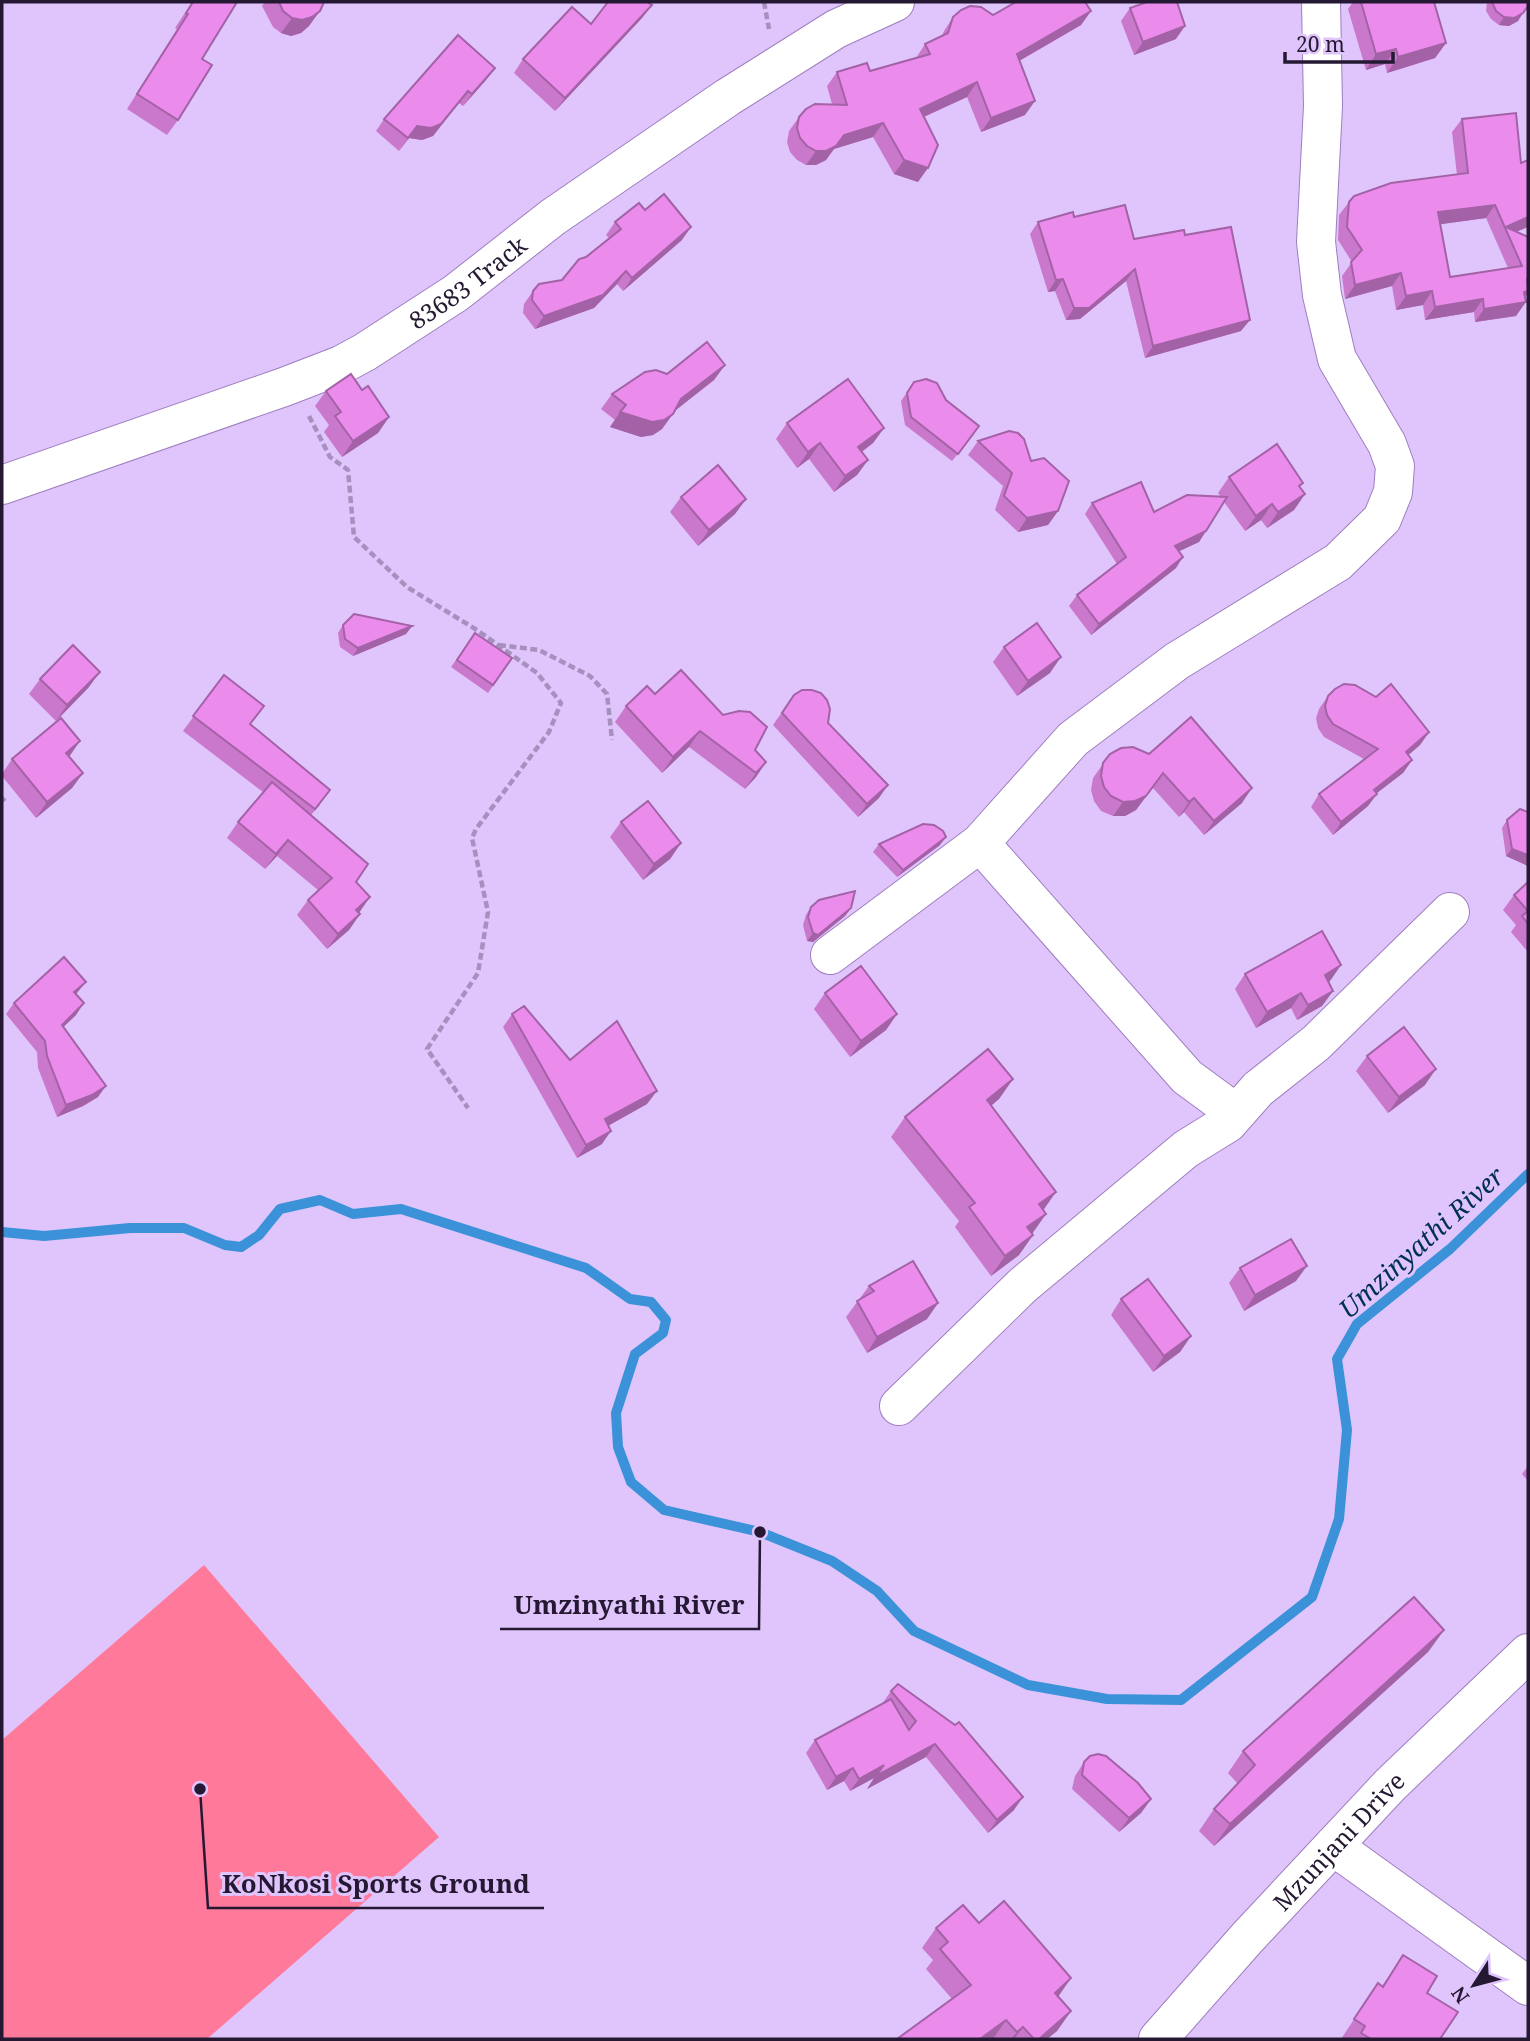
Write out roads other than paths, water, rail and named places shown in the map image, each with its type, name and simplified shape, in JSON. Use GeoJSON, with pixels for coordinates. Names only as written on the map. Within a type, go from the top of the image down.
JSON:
{"type":"FeatureCollection","features":[{"type":"Feature","properties":{"kind":"street","name":"83683 Track"},"geometry":{"type":"LineString","coordinates":[[2,485],[341,365],[456,293],[553,217],[737,91],[836,29],[895,2]]}},
{"type":"Feature","properties":{"kind":"street"},"geometry":{"type":"LineString","coordinates":[[830,955],[980,843],[1073,739],[1177,661],[1338,562],[1381,519],[1393,492],[1395,466],[1387,444],[1337,359],[1321,295],[1316,243],[1323,106],[1321,2]]}},
{"type":"Feature","properties":{"kind":"street"},"geometry":{"type":"LineString","coordinates":[[980,843],[1187,1077],[1237,1113]]}},
{"type":"Feature","properties":{"kind":"street"},"geometry":{"type":"LineString","coordinates":[[899,1406],[1022,1286],[1186,1149],[1228,1122],[1258,1088],[1316,1044],[1450,912]]}},
{"type":"Feature","properties":{"kind":"street","name":"Mzunjani Drive"},"geometry":{"type":"LineString","coordinates":[[1158,2039],[1247,1938],[1390,1785],[1528,1653]]}},
{"type":"Feature","properties":{"kind":"street"},"geometry":{"type":"LineString","coordinates":[[1333,1846],[1528,1986]]}},
{"type":"Feature","properties":{"kind":"waterway","name":"Umzinyathi River"},"geometry":{"type":"LineString","coordinates":[[2,1232],[44,1236],[130,1228],[184,1228],[225,1245],[241,1247],[259,1235],[280,1209],[320,1200],[353,1214],[401,1209],[586,1268],[630,1299],[651,1302],[666,1320],[663,1333],[635,1354],[616,1413],[618,1447],[631,1482],[664,1510],[760,1532],[832,1561],[877,1591],[914,1631],[1028,1685],[1107,1699],[1181,1700],[1312,1597],[1339,1519],[1347,1430],[1337,1359],[1357,1324],[1450,1249],[1528,1174]]}},
{"type":"Feature","properties":{"kind":"place","name":"Umzinyathi River"},"geometry":{"type":"Point","coordinates":[760,1532]}},
{"type":"Feature","properties":{"kind":"place","name":"KoNkosi Sports Ground"},"geometry":{"type":"Point","coordinates":[200,1789]}}]}
